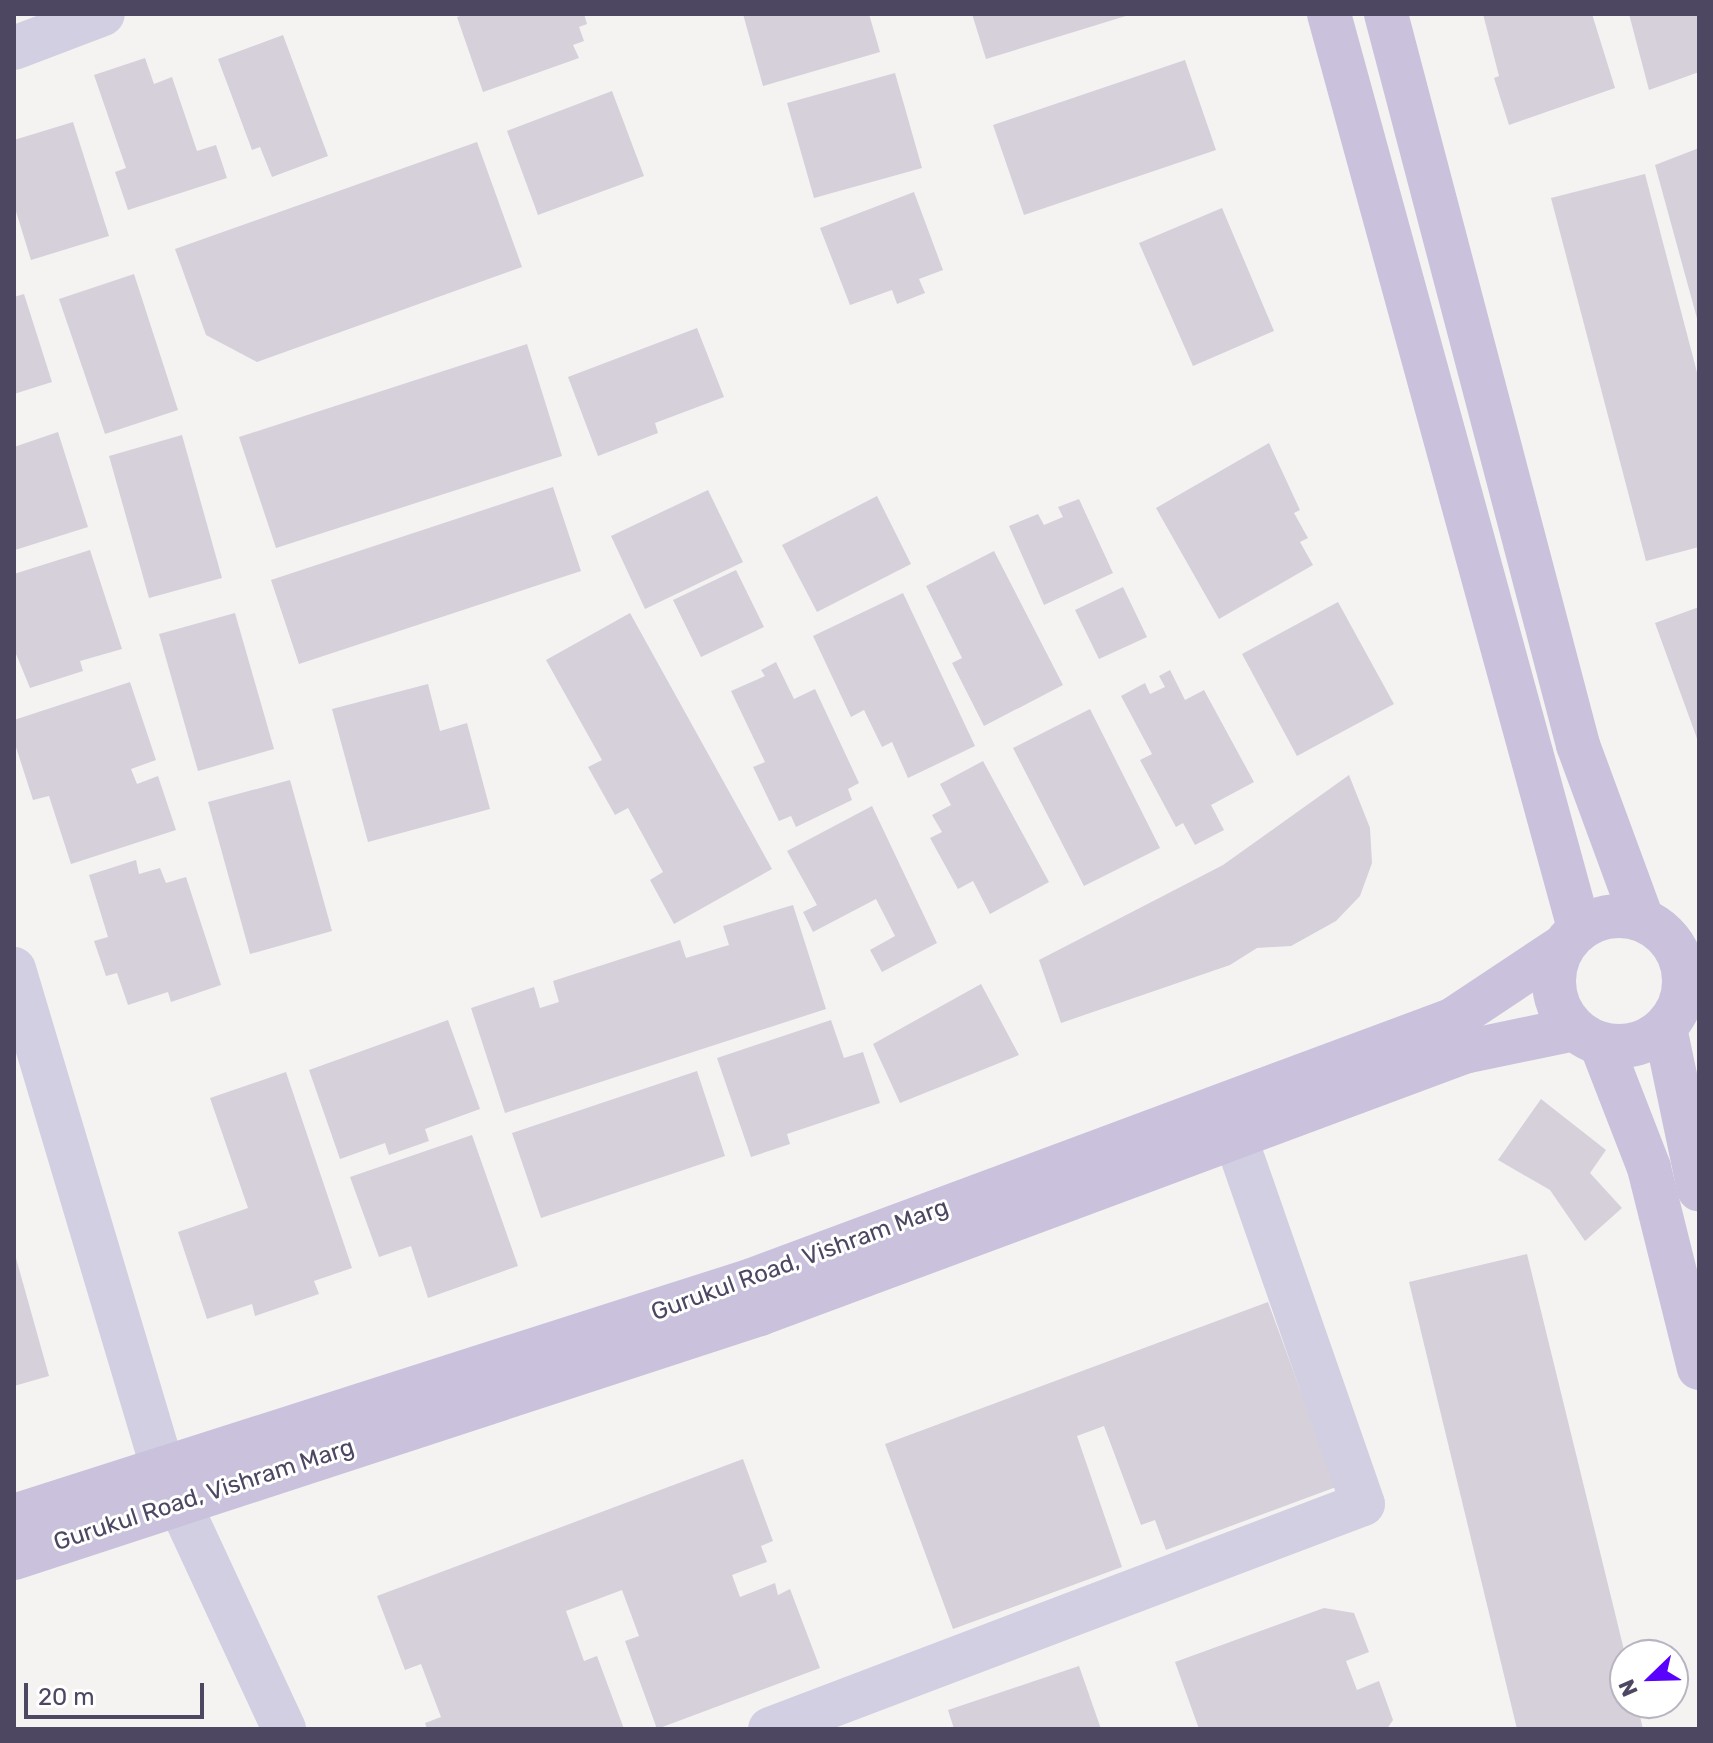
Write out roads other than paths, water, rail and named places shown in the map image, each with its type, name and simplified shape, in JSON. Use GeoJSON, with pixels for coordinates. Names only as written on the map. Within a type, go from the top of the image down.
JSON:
{"type":"FeatureCollection","features":[{"type":"Feature","properties":{"kind":"street"},"geometry":{"type":"LineString","coordinates":[[14,48],[103,14]]}},
{"type":"Feature","properties":{"kind":"street"},"geometry":{"type":"LineString","coordinates":[[1329,14],[1570,938],[1553,988],[1587,1036],[1649,1168],[1699,1368]]}},
{"type":"Feature","properties":{"kind":"street"},"geometry":{"type":"LineString","coordinates":[[1386,14],[1578,745],[1667,925],[1685,982],[1682,1009],[1699,1189]]}},
{"type":"Feature","properties":{"kind":"street"},"geometry":{"type":"LineString","coordinates":[[1570,938],[1599,918],[1667,925]]}},
{"type":"Feature","properties":{"kind":"street","name":"Gurukul Road, Vishram Marg"},"geometry":{"type":"LineString","coordinates":[[14,1558],[172,1484],[749,1281],[1452,1020],[1570,938]]}},
{"type":"Feature","properties":{"kind":"street"},"geometry":{"type":"LineString","coordinates":[[14,969],[172,1484],[284,1729]]}},
{"type":"Feature","properties":{"kind":"street"},"geometry":{"type":"LineString","coordinates":[[1587,1036],[1624,1047],[1646,1041],[1682,1009]]}},
{"type":"Feature","properties":{"kind":"street","name":"Gurukul Road, Vishram Marg"},"geometry":{"type":"LineString","coordinates":[[14,1516],[172,1484],[760,1314],[1464,1052],[1587,1036]]}},
{"type":"Feature","properties":{"kind":"street"},"geometry":{"type":"LineString","coordinates":[[770,1729],[1363,1504],[1235,1137]]}}]}
